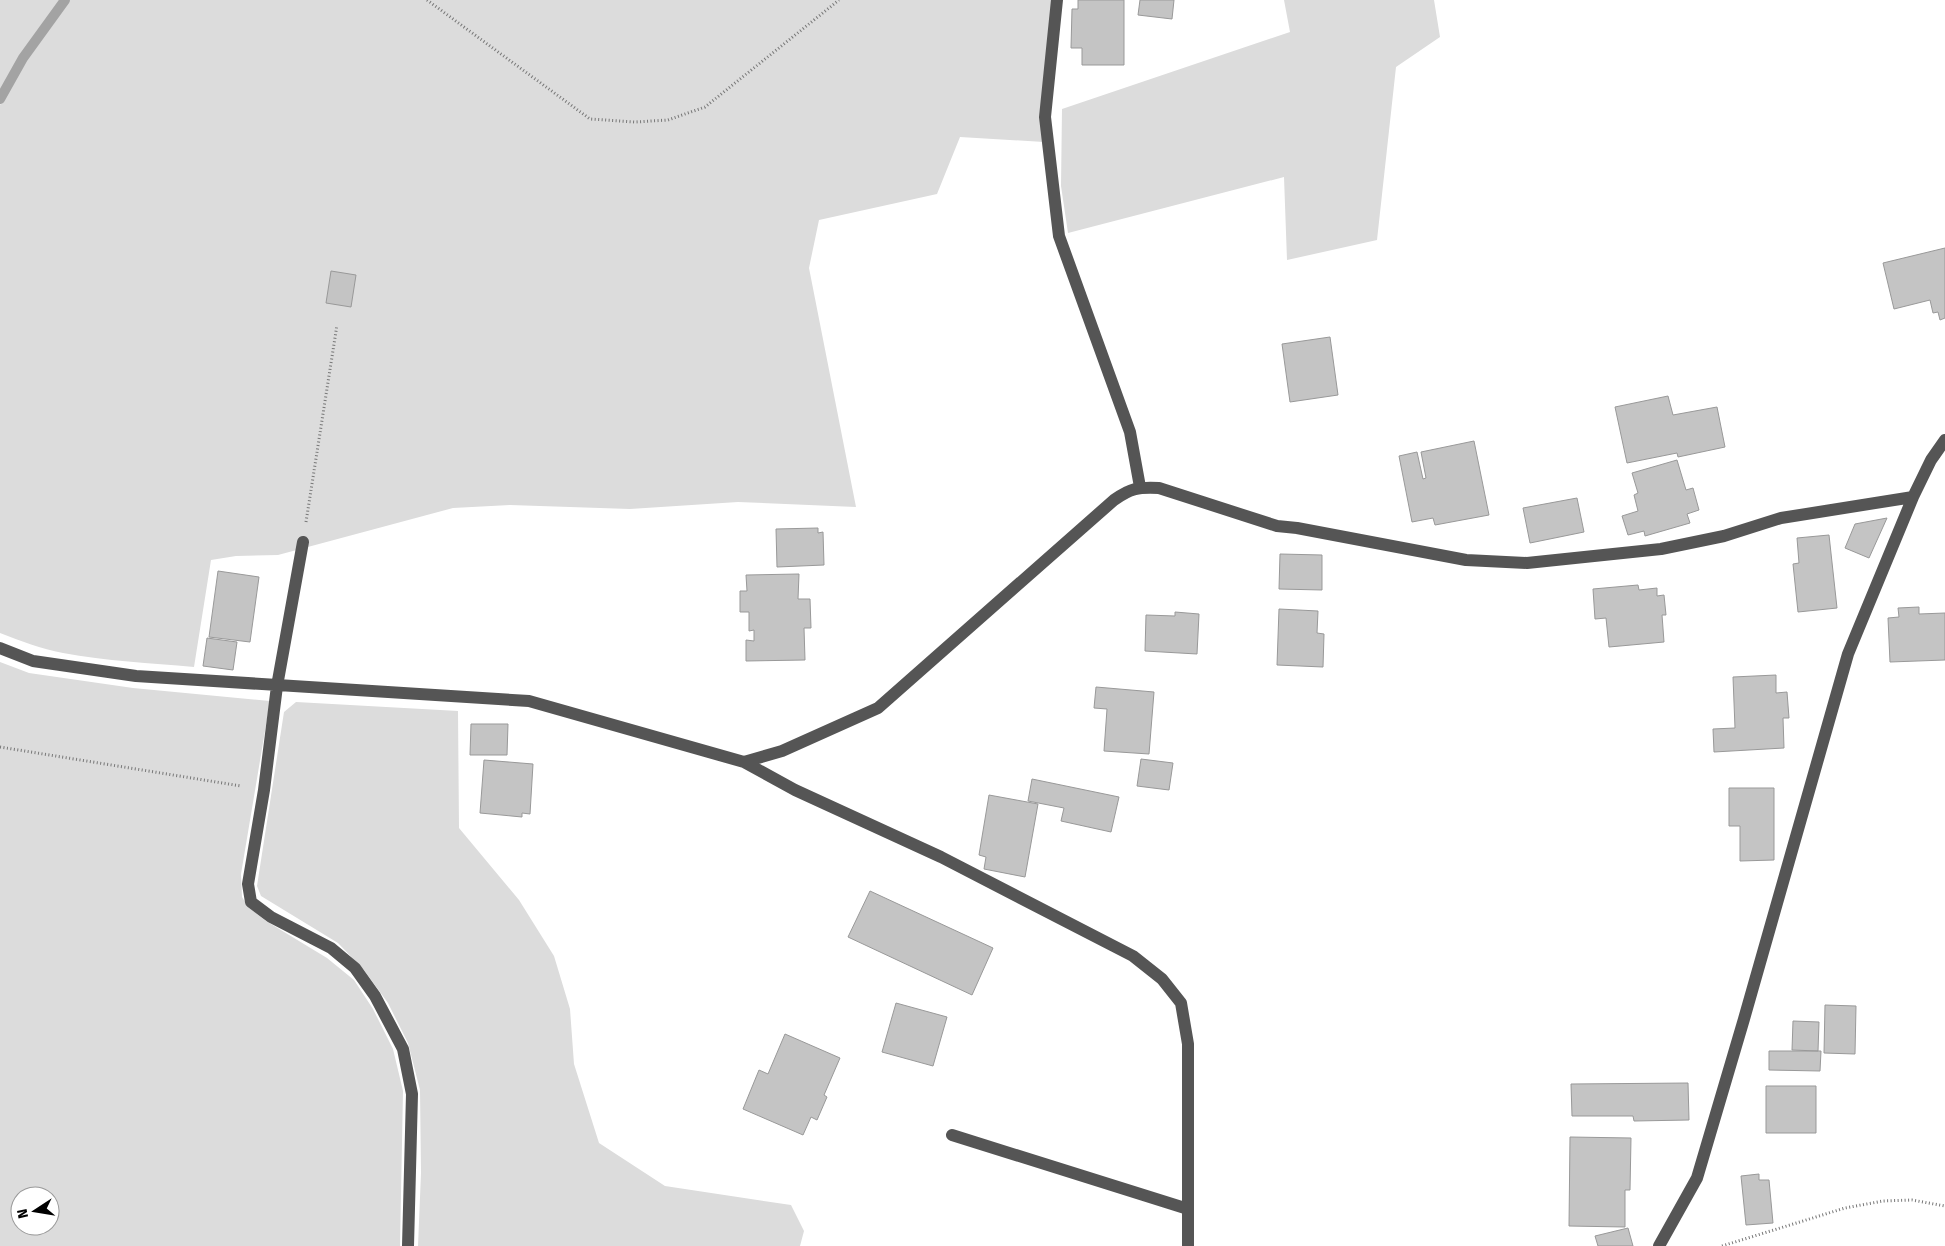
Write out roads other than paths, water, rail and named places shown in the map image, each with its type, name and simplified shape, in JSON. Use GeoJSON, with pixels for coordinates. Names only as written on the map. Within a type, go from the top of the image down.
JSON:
{"type":"FeatureCollection","features":[{"type":"Feature","properties":{"kind":"street"},"geometry":{"type":"LineString","coordinates":[[1057,0],[1045,117],[1059,236],[1130,432],[1140,487]]}},
{"type":"Feature","properties":{"kind":"street"},"geometry":{"type":"LineString","coordinates":[[1659,1246],[1697,1178],[1848,654],[1913,497],[1932,460],[1945,440]]}},
{"type":"Feature","properties":{"kind":"street"},"geometry":{"type":"LineString","coordinates":[[744,762],[782,751],[878,708],[1114,500],[1129,490],[1140,487],[1159,488],[1278,526],[1466,560],[1527,563],[1661,549],[1724,536],[1781,518],[1913,497]]}},
{"type":"Feature","properties":{"kind":"street"},"geometry":{"type":"LineString","coordinates":[[303,542],[277,686],[264,790],[248,884],[251,902],[271,917],[331,948],[355,968],[375,996],[403,1050],[412,1094],[408,1246]]}},
{"type":"Feature","properties":{"kind":"street"},"geometry":{"type":"LineString","coordinates":[[0,648],[33,661],[136,676],[529,701],[744,762],[795,790],[941,857],[1133,956],[1162,979],[1181,1003],[1188,1044],[1188,1246]]}},
{"type":"Feature","properties":{"kind":"street"},"geometry":{"type":"LineString","coordinates":[[952,1135],[1188,1209]]}},
{"type":"Feature","properties":{"kind":"waterway"},"geometry":{"type":"LineString","coordinates":[[0,99],[23,58],[65,0]]}}]}
